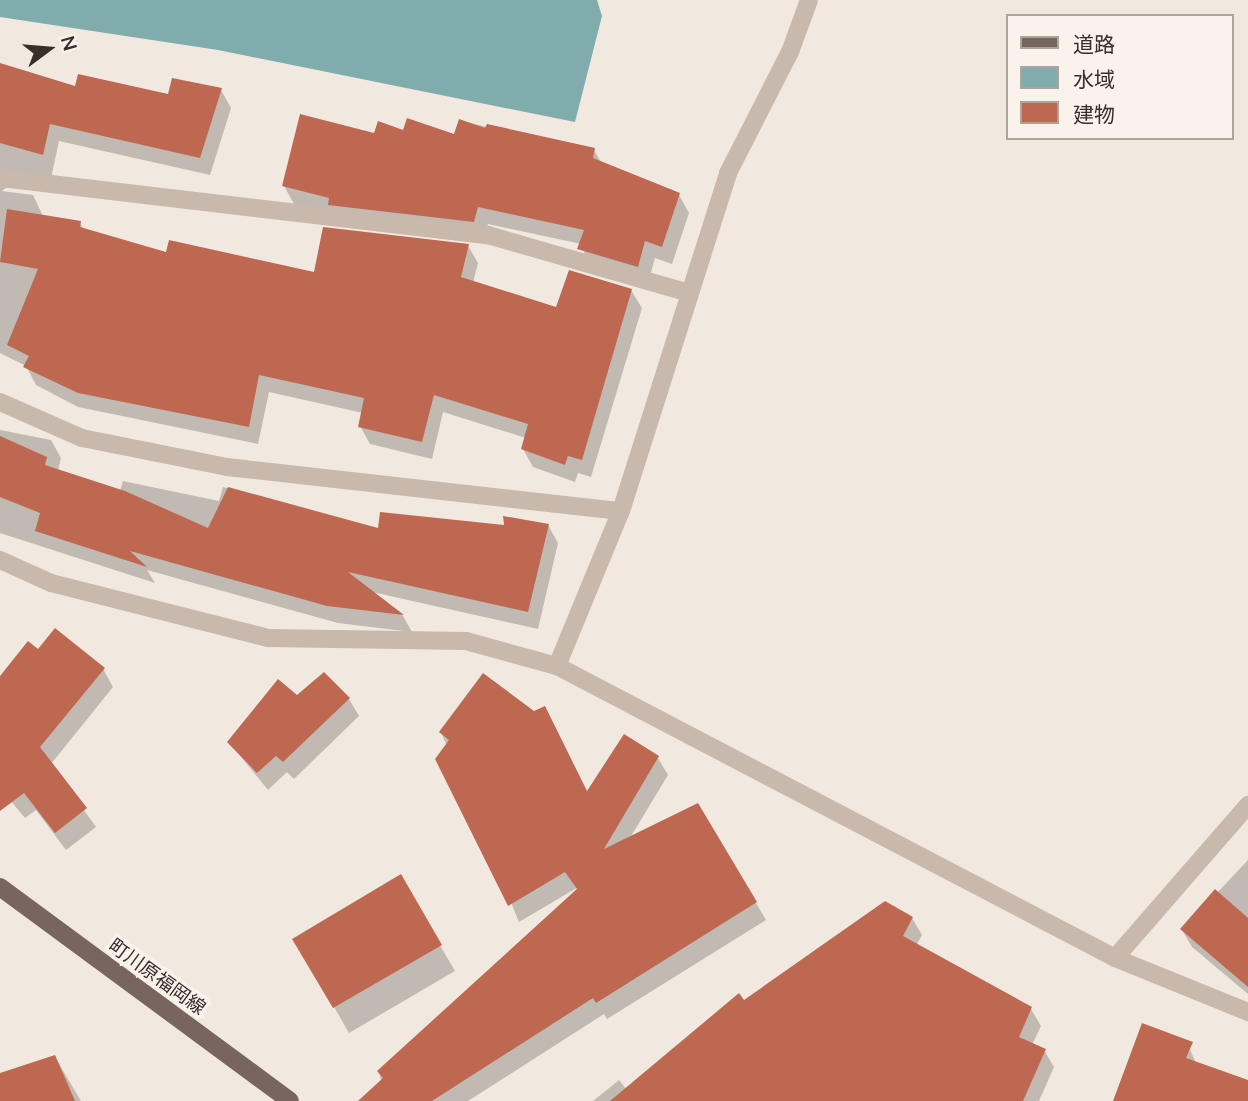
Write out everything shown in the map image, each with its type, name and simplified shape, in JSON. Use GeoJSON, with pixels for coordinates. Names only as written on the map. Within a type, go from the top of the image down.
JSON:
{"type":"FeatureCollection","features":[{"type":"Feature","properties":{"kind":"main road","name":"町川原福岡線"},"geometry":{"type":"LineString","coordinates":[[0,887],[290,1101]]}},
{"type":"Feature","properties":{"kind":"street"},"geometry":{"type":"LineString","coordinates":[[557,666],[621,511],[728,173],[790,52],[809,0]]}},
{"type":"Feature","properties":{"kind":"street"},"geometry":{"type":"LineString","coordinates":[[0,178],[488,235],[689,293]]}},
{"type":"Feature","properties":{"kind":"street"},"geometry":{"type":"LineString","coordinates":[[0,402],[82,438],[227,467],[621,511]]}},
{"type":"Feature","properties":{"kind":"street"},"geometry":{"type":"LineString","coordinates":[[0,560],[51,583],[268,638],[466,641],[557,666],[1115,958],[1248,1012]]}},
{"type":"Feature","properties":{"kind":"street"},"geometry":{"type":"LineString","coordinates":[[1115,958],[1248,805]]}},
{"type":"Feature","properties":{"kind":"water"},"geometry":{"type":"Polygon","coordinates":[[[0,0],[597,0],[602,16],[575,122],[218,50],[0,17],[0,0]]]}},
{"type":"Feature","properties":{"kind":"building"},"geometry":{"type":"Polygon","coordinates":[[[0,63],[75,86],[78,74],[168,94],[172,78],[222,88],[200,158],[50,124],[43,155],[0,143],[0,63]]]}},
{"type":"Feature","properties":{"kind":"building"},"geometry":{"type":"Polygon","coordinates":[[[300,114],[374,133],[378,121],[403,130],[407,118],[454,134],[459,119],[485,128],[487,124],[595,148],[593,158],[680,193],[662,247],[645,241],[638,267],[577,249],[584,230],[478,207],[474,222],[328,205],[329,198],[282,186],[300,114]]]}},
{"type":"Feature","properties":{"kind":"building"},"geometry":{"type":"Polygon","coordinates":[[[7,209],[81,221],[80,227],[166,252],[169,240],[314,272],[323,227],[469,244],[461,277],[556,307],[569,270],[632,289],[582,460],[568,456],[565,465],[521,449],[528,424],[434,395],[422,442],[358,427],[364,398],[259,375],[249,427],[78,393],[23,367],[29,356],[7,345],[38,269],[0,262],[7,209]]]}},
{"type":"Feature","properties":{"kind":"building"},"geometry":{"type":"Polygon","coordinates":[[[0,436],[47,457],[45,465],[125,491],[208,528],[228,487],[378,528],[380,512],[504,525],[503,516],[549,524],[528,612],[348,572],[404,615],[327,606],[130,551],[147,567],[35,531],[40,513],[0,497],[0,436]]]}},
{"type":"Feature","properties":{"kind":"building"},"geometry":{"type":"Polygon","coordinates":[[[55,628],[105,668],[40,747],[87,808],[55,833],[24,793],[0,811],[0,676],[28,641],[38,649],[55,628]]]}},
{"type":"Feature","properties":{"kind":"building"},"geometry":{"type":"Polygon","coordinates":[[[324,672],[350,698],[283,762],[276,756],[257,773],[227,742],[278,679],[297,695],[324,672]]]}},
{"type":"Feature","properties":{"kind":"building"},"geometry":{"type":"Polygon","coordinates":[[[483,673],[534,711],[545,706],[587,791],[624,734],[659,756],[604,849],[698,803],[757,902],[596,1003],[593,998],[432,1101],[358,1101],[383,1078],[377,1071],[577,889],[565,872],[508,906],[435,759],[449,740],[439,732],[483,673]]]}},
{"type":"Feature","properties":{"kind":"building"},"geometry":{"type":"Polygon","coordinates":[[[401,874],[442,945],[333,1008],[292,939],[401,874]]]}},
{"type":"Feature","properties":{"kind":"building"},"geometry":{"type":"Polygon","coordinates":[[[1215,889],[1248,918],[1248,987],[1180,929],[1215,889]]]}},
{"type":"Feature","properties":{"kind":"building"},"geometry":{"type":"Polygon","coordinates":[[[885,901],[913,917],[903,936],[1032,1007],[1019,1037],[1046,1049],[1023,1101],[610,1101],[739,993],[744,1000],[885,901]]]}},
{"type":"Feature","properties":{"kind":"building"},"geometry":{"type":"Polygon","coordinates":[[[1142,1023],[1193,1042],[1186,1058],[1248,1080],[1248,1101],[1113,1101],[1142,1023]]]}},
{"type":"Feature","properties":{"kind":"building"},"geometry":{"type":"Polygon","coordinates":[[[55,1055],[75,1101],[0,1101],[0,1073],[55,1055]]]}}]}
